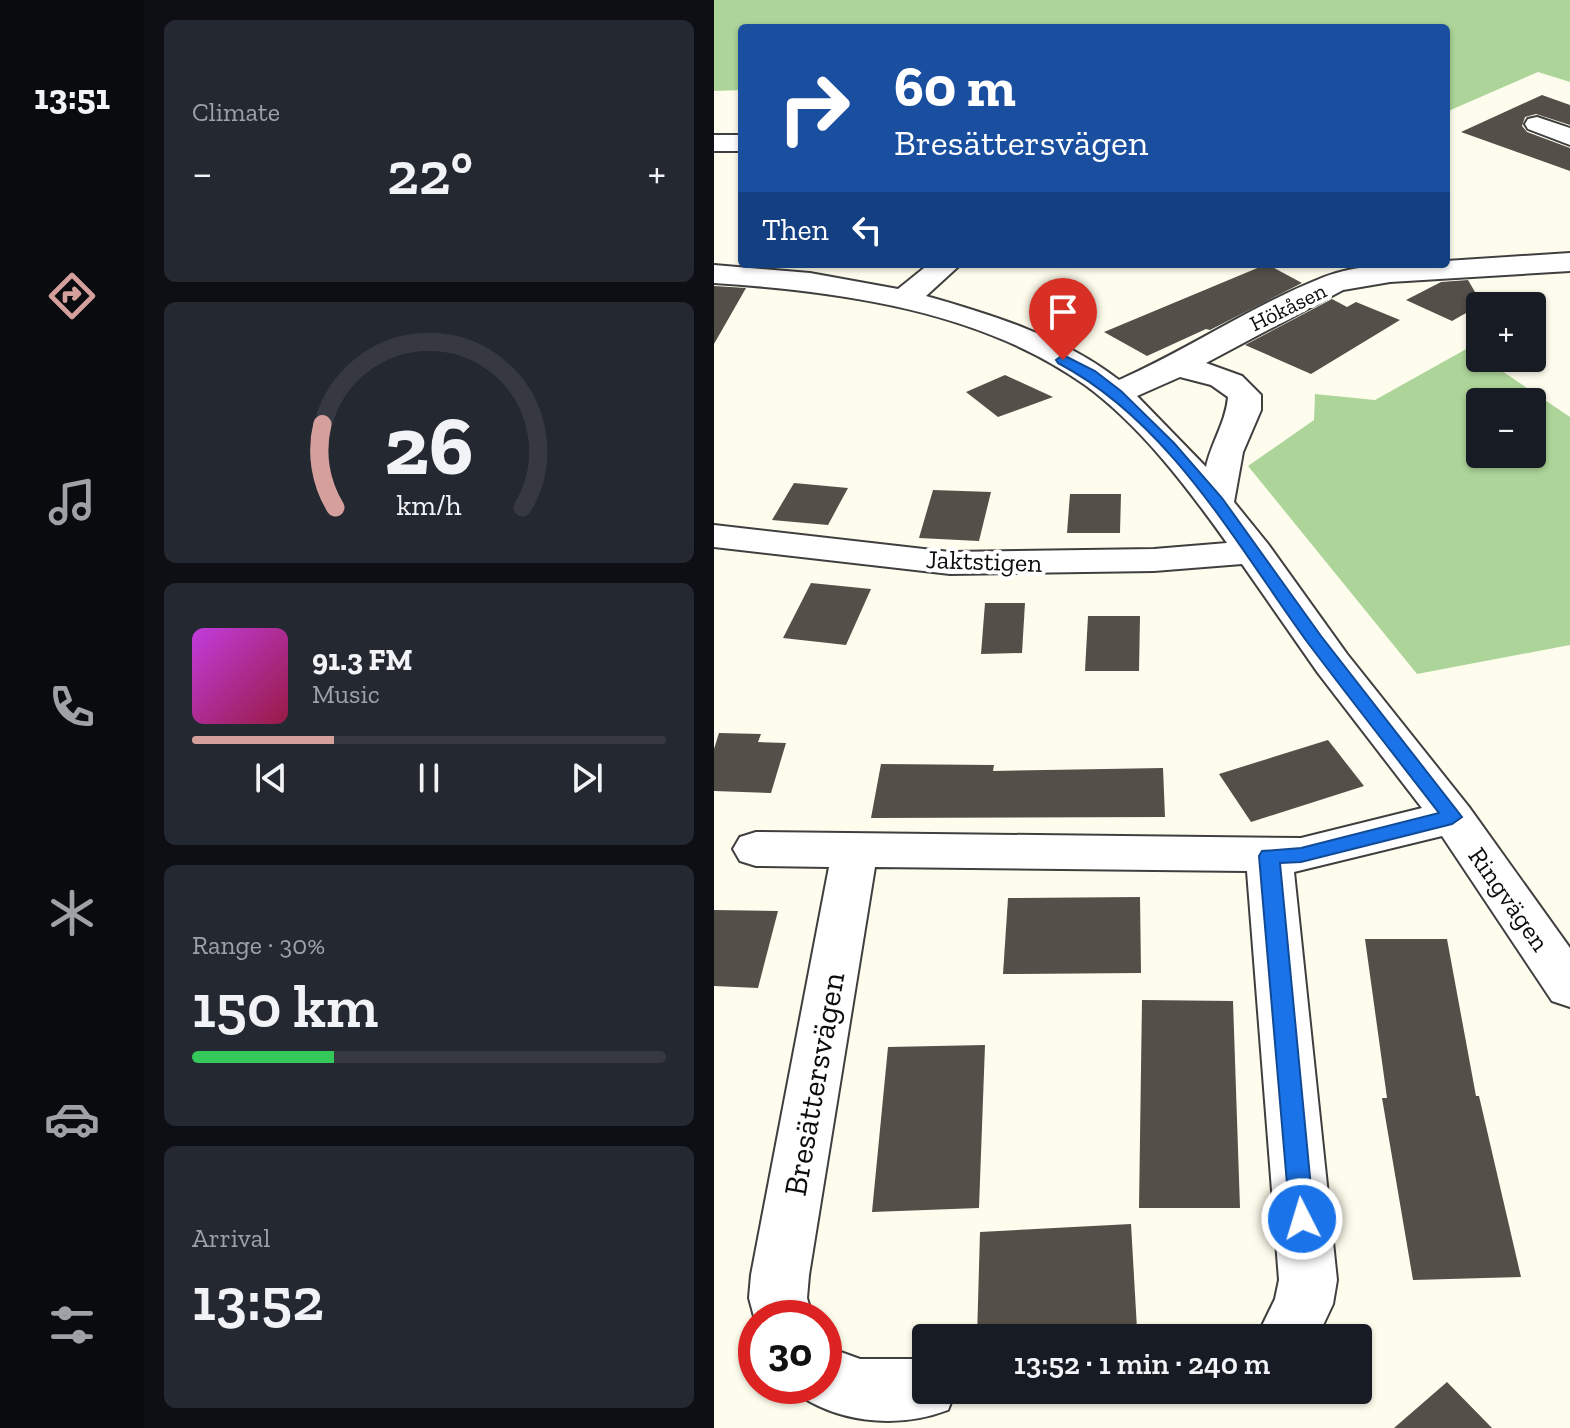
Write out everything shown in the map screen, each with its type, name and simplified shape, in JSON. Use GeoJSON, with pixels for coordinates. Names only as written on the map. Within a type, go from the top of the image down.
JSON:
{"type":"FeatureCollection","features":[{"type":"Feature","properties":{"kind":"street"},"geometry":{"type":"LineString","coordinates":[[1537,124],[1570,137]]}},
{"type":"Feature","properties":{"kind":"street"},"geometry":{"type":"LineString","coordinates":[[714,143],[738,143]]}},
{"type":"Feature","properties":{"kind":"street","name":"Hökåsen"},"geometry":{"type":"LineString","coordinates":[[1116,394],[1176,367],[1242,329],[1335,283],[1390,273],[1570,262]]}},
{"type":"Feature","properties":{"kind":"street"},"geometry":{"type":"LineString","coordinates":[[903,300],[942,268]]}},
{"type":"Feature","properties":{"kind":"street","name":"Ringvägen"},"geometry":{"type":"LineString","coordinates":[[714,274],[808,281],[903,300],[1005,331],[1090,374],[1116,394],[1169,446],[1217,501],[1315,640],[1452,817],[1570,987]]}},
{"type":"Feature","properties":{"kind":"street"},"geometry":{"type":"LineString","coordinates":[[1176,367],[1221,377],[1237,385],[1245,395],[1244,410],[1226,452],[1217,501]]}},
{"type":"Feature","properties":{"kind":"street","name":"Jaktstigen"},"geometry":{"type":"LineString","coordinates":[[714,536],[950,563],[1154,560],[1255,552]]}},
{"type":"Feature","properties":{"kind":"street"},"geometry":{"type":"LineString","coordinates":[[756,849],[1301,855],[1452,817]]}},
{"type":"Feature","properties":{"kind":"street","name":"Bresättersvägen"},"geometry":{"type":"LineString","coordinates":[[778,1300],[780,1275],[855,851]]}},
{"type":"Feature","properties":{"kind":"street"},"geometry":{"type":"LineString","coordinates":[[1269,856],[1308,1280],[1303,1304],[1293,1324]]}},
{"type":"Feature","properties":{"kind":"street"},"geometry":{"type":"LineString","coordinates":[[842,1386],[866,1390],[912,1389]]}},
{"type":"Feature","properties":{"kind":"green space"},"geometry":{"type":"Polygon","coordinates":[[[714,0],[1570,0],[1570,82],[1538,72],[1450,110],[1450,24],[738,24],[738,90],[714,91],[714,0]]]}},
{"type":"Feature","properties":{"kind":"green space"},"geometry":{"type":"Polygon","coordinates":[[[1466,349],[1466,372],[1503,372],[1527,388],[1466,388],[1466,468],[1546,468],[1546,401],[1570,417],[1570,645],[1417,674],[1248,466],[1314,420],[1315,394],[1375,400],[1466,349]]]}},
{"type":"Feature","properties":{"kind":"building"},"geometry":{"type":"Polygon","coordinates":[[[1542,95],[1570,105],[1570,125],[1536,114],[1525,117],[1522,126],[1527,132],[1570,148],[1570,171],[1461,132],[1542,95]]]}},
{"type":"Feature","properties":{"kind":"building"},"geometry":{"type":"Polygon","coordinates":[[[1257,268],[1274,268],[1302,283],[1210,330],[1206,329],[1147,356],[1104,332],[1257,268]]]}},
{"type":"Feature","properties":{"kind":"building"},"geometry":{"type":"Polygon","coordinates":[[[1468,280],[1475,292],[1466,292],[1466,313],[1452,321],[1406,300],[1441,282],[1468,280]]]}},
{"type":"Feature","properties":{"kind":"building"},"geometry":{"type":"Polygon","coordinates":[[[714,286],[746,288],[714,344],[714,286]]]}},
{"type":"Feature","properties":{"kind":"building"},"geometry":{"type":"Polygon","coordinates":[[[1332,299],[1347,307],[1356,302],[1400,320],[1311,374],[1245,345],[1332,299]]]}},
{"type":"Feature","properties":{"kind":"building"},"geometry":{"type":"Polygon","coordinates":[[[1005,375],[1053,397],[998,417],[966,392],[1005,375]]]}},
{"type":"Feature","properties":{"kind":"building"},"geometry":{"type":"Polygon","coordinates":[[[794,483],[848,488],[828,525],[772,520],[794,483]]]}},
{"type":"Feature","properties":{"kind":"building"},"geometry":{"type":"Polygon","coordinates":[[[933,490],[991,492],[979,541],[919,538],[933,490]]]}},
{"type":"Feature","properties":{"kind":"building"},"geometry":{"type":"Polygon","coordinates":[[[1070,494],[1121,494],[1120,533],[1067,533],[1070,494]]]}},
{"type":"Feature","properties":{"kind":"building"},"geometry":{"type":"Polygon","coordinates":[[[811,583],[871,589],[846,645],[783,638],[811,583]]]}},
{"type":"Feature","properties":{"kind":"building"},"geometry":{"type":"Polygon","coordinates":[[[985,603],[1025,603],[1022,653],[981,654],[985,603]]]}},
{"type":"Feature","properties":{"kind":"building"},"geometry":{"type":"Polygon","coordinates":[[[1088,616],[1140,616],[1139,671],[1085,671],[1088,616]]]}},
{"type":"Feature","properties":{"kind":"building"},"geometry":{"type":"Polygon","coordinates":[[[719,733],[761,734],[758,742],[786,743],[771,793],[714,791],[714,749],[719,733]]]}},
{"type":"Feature","properties":{"kind":"building"},"geometry":{"type":"Polygon","coordinates":[[[1328,740],[1364,786],[1251,822],[1219,774],[1328,740]]]}},
{"type":"Feature","properties":{"kind":"building"},"geometry":{"type":"Polygon","coordinates":[[[881,764],[994,765],[993,771],[1163,768],[1165,817],[871,818],[881,764]]]}},
{"type":"Feature","properties":{"kind":"building"},"geometry":{"type":"Polygon","coordinates":[[[1140,897],[1141,973],[1003,974],[1008,898],[1140,897]]]}},
{"type":"Feature","properties":{"kind":"building"},"geometry":{"type":"Polygon","coordinates":[[[714,910],[778,911],[758,988],[714,986],[714,910]]]}},
{"type":"Feature","properties":{"kind":"building"},"geometry":{"type":"Polygon","coordinates":[[[1365,939],[1447,939],[1476,1096],[1479,1096],[1521,1277],[1413,1280],[1382,1098],[1387,1098],[1365,939]]]}},
{"type":"Feature","properties":{"kind":"building"},"geometry":{"type":"Polygon","coordinates":[[[1142,1000],[1233,1001],[1240,1208],[1139,1208],[1142,1000]]]}},
{"type":"Feature","properties":{"kind":"building"},"geometry":{"type":"Polygon","coordinates":[[[985,1045],[979,1208],[872,1212],[888,1047],[985,1045]]]}},
{"type":"Feature","properties":{"kind":"building"},"geometry":{"type":"Polygon","coordinates":[[[1131,1224],[1137,1324],[977,1324],[980,1232],[1131,1224]]]}},
{"type":"Feature","properties":{"kind":"building"},"geometry":{"type":"Polygon","coordinates":[[[1447,1382],[1492,1428],[1394,1428],[1447,1382]]]}},
{"type":"Feature","properties":{"kind":"route"},"geometry":{"type":"LineString","coordinates":[[1063,360],[1090,374],[1116,394],[1169,446],[1217,501],[1315,640],[1452,817],[1301,855],[1269,856],[1302,1219]]}}]}
